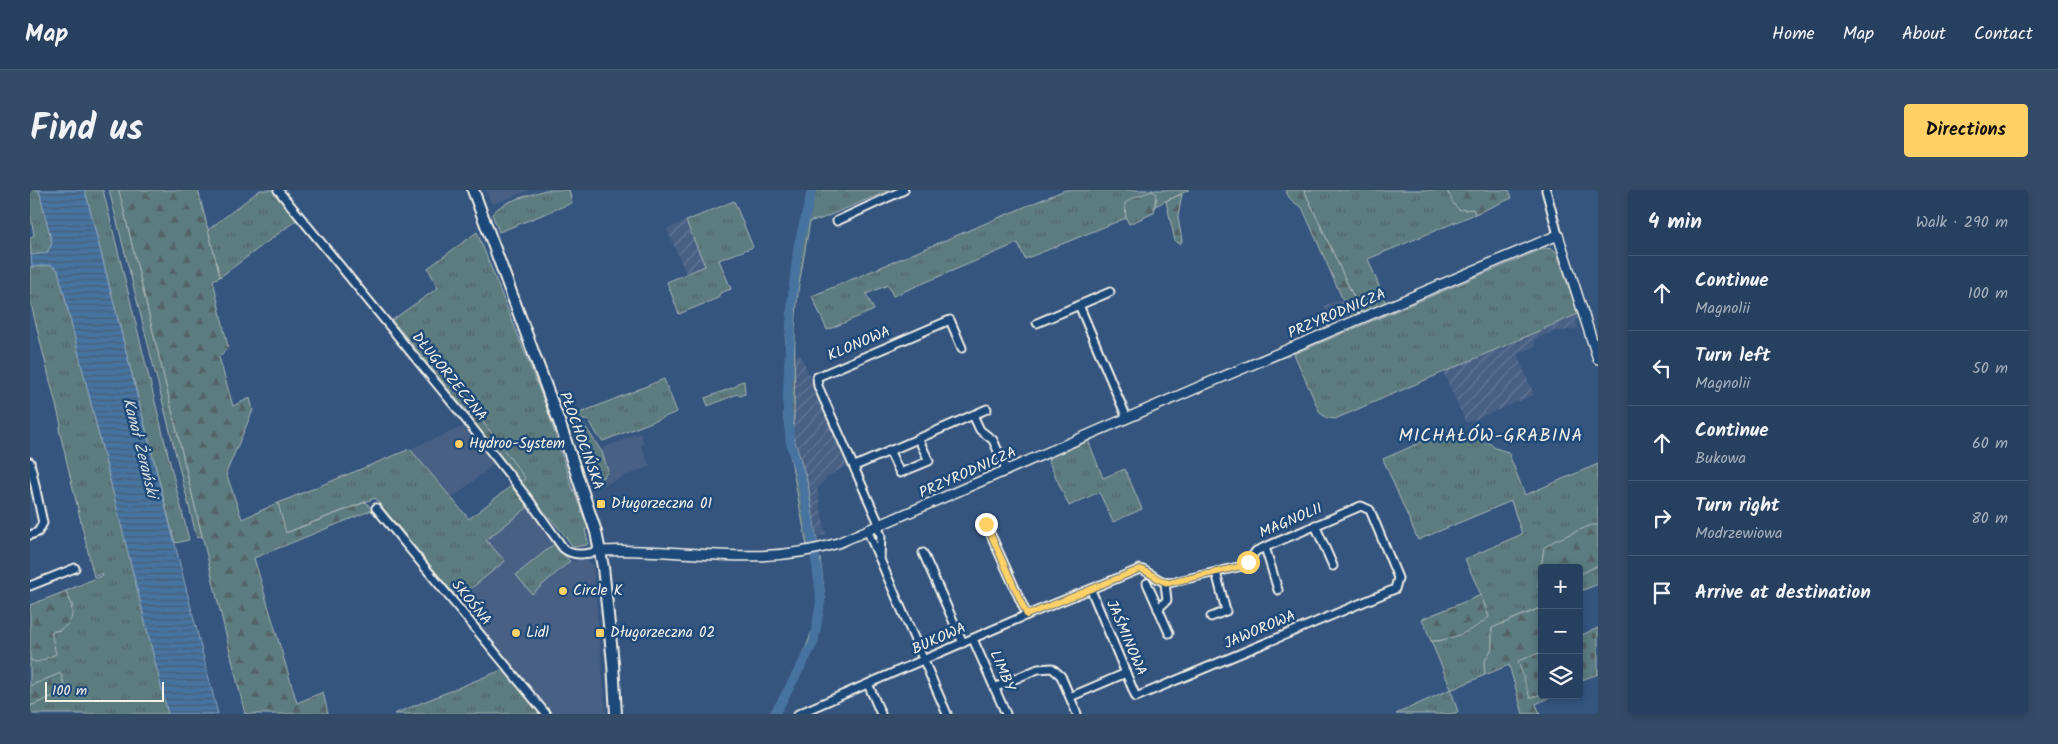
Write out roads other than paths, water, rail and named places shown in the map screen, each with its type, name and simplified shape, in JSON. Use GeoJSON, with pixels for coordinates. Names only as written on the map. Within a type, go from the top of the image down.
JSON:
{"type":"FeatureCollection","features":[{"type":"Feature","properties":{"kind":"main road","name":"PŁOCHOCIŃSKA"},"geometry":{"type":"LineString","coordinates":[[472,190],[588,503],[600,551],[613,663],[616,714]]}},
{"type":"Feature","properties":{"kind":"street","name":"DŁUGORZECZNA"},"geometry":{"type":"LineString","coordinates":[[278,190],[463,416],[567,552],[576,555],[600,551],[756,557],[818,550]]}},
{"type":"Feature","properties":{"kind":"street"},"geometry":{"type":"LineString","coordinates":[[837,221],[904,190]]}},
{"type":"Feature","properties":{"kind":"street"},"geometry":{"type":"LineString","coordinates":[[1546,190],[1558,235],[1598,359]]}},
{"type":"Feature","properties":{"kind":"street","name":"PRZYRODNICZA"},"geometry":{"type":"LineString","coordinates":[[818,550],[868,532],[1127,418],[1558,235]]}},
{"type":"Feature","properties":{"kind":"street"},"geometry":{"type":"LineString","coordinates":[[1037,323],[1110,292]]}},
{"type":"Feature","properties":{"kind":"street"},"geometry":{"type":"LineString","coordinates":[[1079,305],[1127,418]]}},
{"type":"Feature","properties":{"kind":"street","name":"KLONOWA"},"geometry":{"type":"LineString","coordinates":[[880,558],[881,536],[879,526],[818,386],[818,376],[950,320],[962,348]]}},
{"type":"Feature","properties":{"kind":"street"},"geometry":{"type":"LineString","coordinates":[[854,466],[987,409]]}},
{"type":"Feature","properties":{"kind":"street"},"geometry":{"type":"LineString","coordinates":[[973,415],[980,430],[993,440],[1007,470]]}},
{"type":"Feature","properties":{"kind":"street"},"geometry":{"type":"LineString","coordinates":[[889,450],[900,473],[929,461],[918,438]]}},
{"type":"Feature","properties":{"kind":"street"},"geometry":{"type":"LineString","coordinates":[[30,462],[43,522],[38,532],[30,535]]}},
{"type":"Feature","properties":{"kind":"street","name":"MAGNOLII"},"geometry":{"type":"LineString","coordinates":[[1166,583],[1242,566],[1248,562],[1254,552],[1361,506],[1367,507],[1370,510],[1398,578],[1395,589]]}},
{"type":"Feature","properties":{"kind":"street","name":"SKOŚNA"},"geometry":{"type":"LineString","coordinates":[[376,508],[546,714]]}},
{"type":"Feature","properties":{"kind":"street"},"geometry":{"type":"LineString","coordinates":[[986,524],[1027,615]]}},
{"type":"Feature","properties":{"kind":"street"},"geometry":{"type":"LineString","coordinates":[[1315,525],[1333,566]]}},
{"type":"Feature","properties":{"kind":"street"},"geometry":{"type":"LineString","coordinates":[[868,532],[947,714]]}},
{"type":"Feature","properties":{"kind":"street"},"geometry":{"type":"LineString","coordinates":[[1265,547],[1278,590]]}},
{"type":"Feature","properties":{"kind":"street"},"geometry":{"type":"LineString","coordinates":[[923,553],[963,643]]}},
{"type":"Feature","properties":{"kind":"street"},"geometry":{"type":"LineString","coordinates":[[30,586],[75,568]]}},
{"type":"Feature","properties":{"kind":"street"},"geometry":{"type":"LineString","coordinates":[[1091,590],[1140,569],[1148,571],[1166,583],[1166,600],[1158,609]]}},
{"type":"Feature","properties":{"kind":"street"},"geometry":{"type":"LineString","coordinates":[[1211,617],[1226,611],[1216,572]]}},
{"type":"Feature","properties":{"kind":"street"},"geometry":{"type":"LineString","coordinates":[[1147,583],[1169,633]]}},
{"type":"Feature","properties":{"kind":"street","name":"JAWOROWA"},"geometry":{"type":"LineString","coordinates":[[1136,697],[1395,589]]}},
{"type":"Feature","properties":{"kind":"street","name":"BUKOWA"},"geometry":{"type":"LineString","coordinates":[[798,714],[1027,615],[1091,590]]}},
{"type":"Feature","properties":{"kind":"street","name":"JAŚMINOWA"},"geometry":{"type":"LineString","coordinates":[[1091,590],[1136,697]]}},
{"type":"Feature","properties":{"kind":"street","name":"LIMBY"},"geometry":{"type":"LineString","coordinates":[[973,638],[1006,714]]}},
{"type":"Feature","properties":{"kind":"street"},"geometry":{"type":"LineString","coordinates":[[994,688],[1038,669],[1052,668],[1061,676],[1077,714]]}},
{"type":"Feature","properties":{"kind":"street"},"geometry":{"type":"LineString","coordinates":[[1070,697],[1126,673]]}},
{"type":"Feature","properties":{"kind":"street"},"geometry":{"type":"LineString","coordinates":[[868,684],[882,714]]}},
{"type":"Feature","properties":{"kind":"water","name":"Kanał Żerański"},"geometry":{"type":"Polygon","coordinates":[[[39,190],[85,190],[218,714],[168,714],[58,270],[51,265],[32,267],[31,255],[47,253],[52,243],[39,190]]]}},
{"type":"Feature","properties":{"kind":"waterway"},"geometry":{"type":"LineString","coordinates":[[812,190],[798,246],[792,299],[787,403],[790,441],[803,486],[813,544]]}},
{"type":"Feature","properties":{"kind":"waterway"},"geometry":{"type":"LineString","coordinates":[[775,714],[814,642],[821,598],[815,556]]}},
{"type":"Feature","properties":{"kind":"place","name":"Hydroo-System"},"geometry":{"type":"Point","coordinates":[459,444]}},
{"type":"Feature","properties":{"kind":"place","name":"Długorzeczna 01"},"geometry":{"type":"Point","coordinates":[601,504]}},
{"type":"Feature","properties":{"kind":"place","name":"Circle K"},"geometry":{"type":"Point","coordinates":[563,591]}},
{"type":"Feature","properties":{"kind":"place","name":"Lidl"},"geometry":{"type":"Point","coordinates":[516,633]}},
{"type":"Feature","properties":{"kind":"place","name":"Długorzeczna 02"},"geometry":{"type":"Point","coordinates":[600,633]}},
{"type":"Feature","properties":{"kind":"district","name":"MICHAŁÓW-GRABINA"},"geometry":{"type":"Point","coordinates":[1491,436]}}]}
